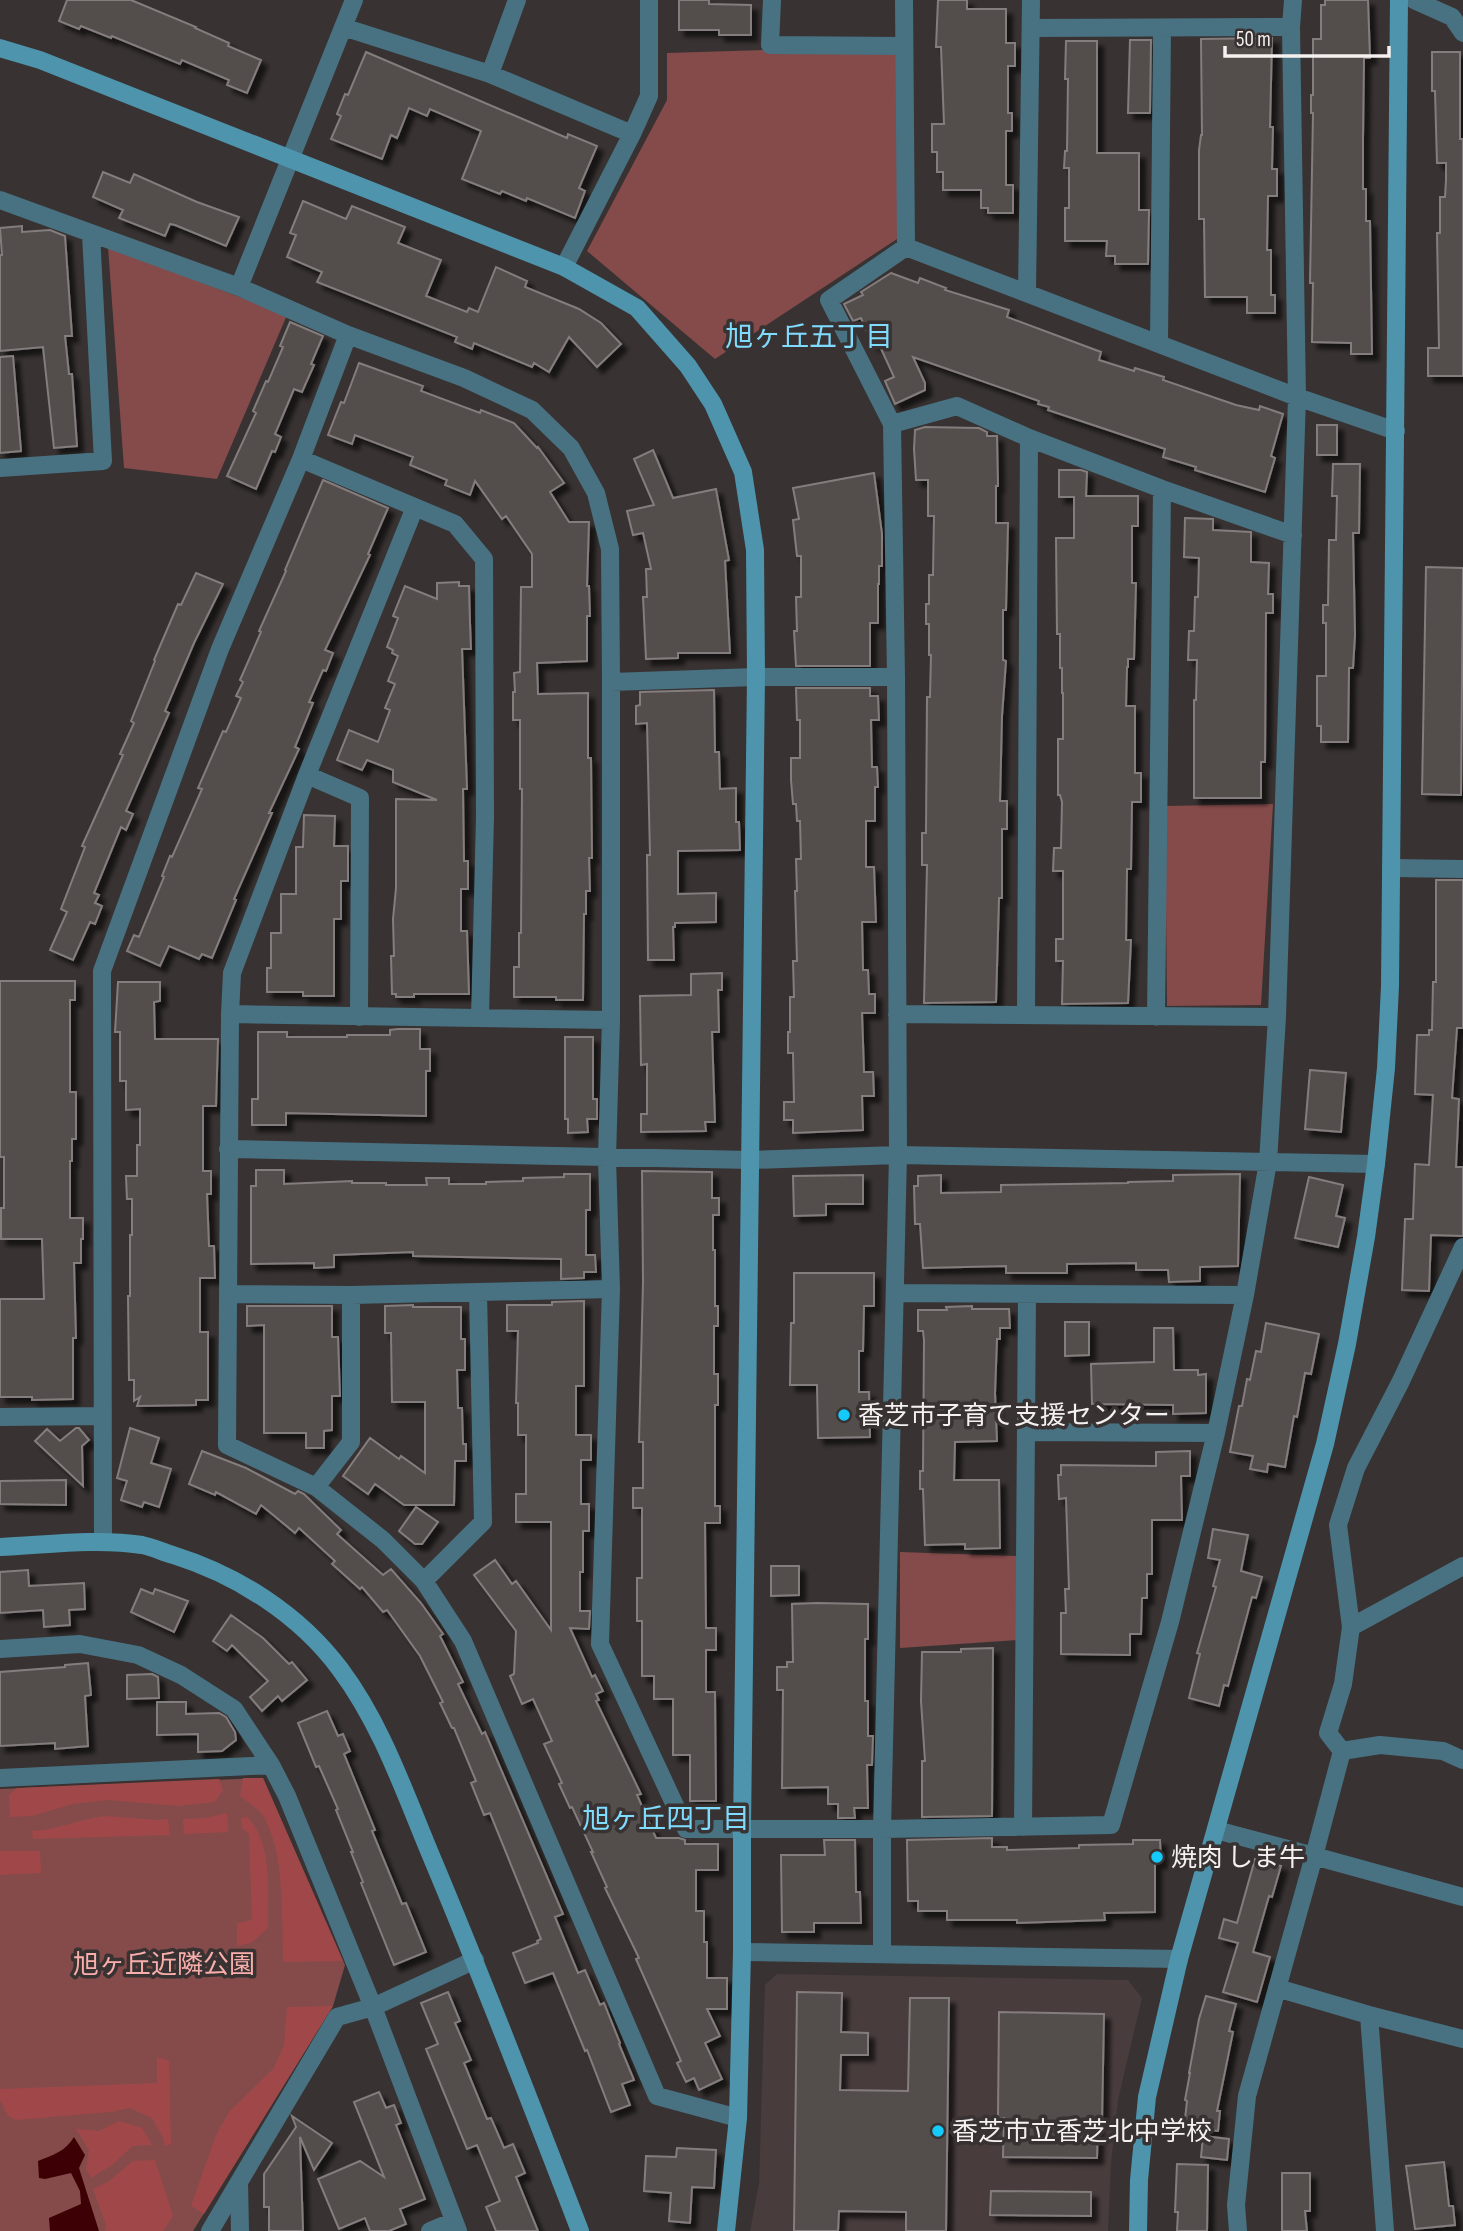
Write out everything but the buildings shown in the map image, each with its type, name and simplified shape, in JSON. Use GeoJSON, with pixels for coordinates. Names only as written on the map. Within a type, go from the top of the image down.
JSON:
{"type":"FeatureCollection","features":[{"type":"Feature","properties":{"kind":"street"},"geometry":{"type":"LineString","coordinates":[[239,287],[354,0]]}},
{"type":"Feature","properties":{"kind":"street"},"geometry":{"type":"LineString","coordinates":[[490,74],[517,0]]}},
{"type":"Feature","properties":{"kind":"street"},"geometry":{"type":"LineString","coordinates":[[564,267],[649,96],[649,0]]}},
{"type":"Feature","properties":{"kind":"street"},"geometry":{"type":"LineString","coordinates":[[772,0],[770,45],[903,46]]}},
{"type":"Feature","properties":{"kind":"street"},"geometry":{"type":"LineString","coordinates":[[904,0],[906,247]]}},
{"type":"Feature","properties":{"kind":"street"},"geometry":{"type":"LineString","coordinates":[[1027,293],[1031,0]]}},
{"type":"Feature","properties":{"kind":"street"},"geometry":{"type":"LineString","coordinates":[[0,200],[239,287],[348,335],[464,378],[532,410],[571,448],[596,493],[610,549],[611,682],[611,1020],[607,1158],[611,1289],[600,1644],[687,1829],[1111,1825],[1170,1622],[1216,1433],[1245,1295],[1268,1162],[1277,1017],[1297,397],[1291,27],[1293,0]]}},
{"type":"Feature","properties":{"kind":"street"},"geometry":{"type":"LineString","coordinates":[[1138,2231],[1139,2180],[1147,2097],[1179,1959],[1325,1444],[1347,1344],[1376,1164],[1386,1068],[1390,986],[1399,0]]}},
{"type":"Feature","properties":{"kind":"street"},"geometry":{"type":"LineString","coordinates":[[1414,0],[1452,17],[1463,33]]}},
{"type":"Feature","properties":{"kind":"street"},"geometry":{"type":"LineString","coordinates":[[343,27],[490,74],[632,134]]}},
{"type":"Feature","properties":{"kind":"street"},"geometry":{"type":"LineString","coordinates":[[1031,28],[1291,27]]}},
{"type":"Feature","properties":{"kind":"street"},"geometry":{"type":"LineString","coordinates":[[1159,343],[1162,29]]}},
{"type":"Feature","properties":{"kind":"street"},"geometry":{"type":"LineString","coordinates":[[0,48],[40,60],[564,267],[637,308],[688,366],[713,404],[743,472],[755,550],[756,677],[741,1828],[742,1952],[738,2118],[726,2231]]}},
{"type":"Feature","properties":{"kind":"street"},"geometry":{"type":"LineString","coordinates":[[0,468],[103,461],[91,234]]}},
{"type":"Feature","properties":{"kind":"street"},"geometry":{"type":"LineString","coordinates":[[906,247],[1297,397],[1396,431]]}},
{"type":"Feature","properties":{"kind":"street"},"geometry":{"type":"LineString","coordinates":[[882,1953],[882,1829],[898,1155],[892,424],[830,300],[906,247]]}},
{"type":"Feature","properties":{"kind":"street"},"geometry":{"type":"LineString","coordinates":[[103,1542],[102,971],[220,649],[301,459],[348,335]]}},
{"type":"Feature","properties":{"kind":"street"},"geometry":{"type":"LineString","coordinates":[[892,424],[957,407],[1028,438],[1293,535]]}},
{"type":"Feature","properties":{"kind":"street"},"geometry":{"type":"LineString","coordinates":[[1026,1014],[1028,438]]}},
{"type":"Feature","properties":{"kind":"street"},"geometry":{"type":"LineString","coordinates":[[301,459],[455,524],[484,559],[485,817],[480,1017]]}},
{"type":"Feature","properties":{"kind":"street"},"geometry":{"type":"LineString","coordinates":[[1156,1017],[1162,489]]}},
{"type":"Feature","properties":{"kind":"street"},"geometry":{"type":"LineString","coordinates":[[415,507],[307,775],[232,972],[228,1149],[227,1445],[316,1487],[383,1540],[424,1581],[463,1641],[657,2096],[738,2118]]}},
{"type":"Feature","properties":{"kind":"street"},"geometry":{"type":"LineString","coordinates":[[611,682],[756,677],[896,677]]}},
{"type":"Feature","properties":{"kind":"street"},"geometry":{"type":"LineString","coordinates":[[307,775],[360,797],[359,1017]]}},
{"type":"Feature","properties":{"kind":"street"},"geometry":{"type":"LineString","coordinates":[[1391,868],[1463,869]]}},
{"type":"Feature","properties":{"kind":"street"},"geometry":{"type":"LineString","coordinates":[[230,1014],[611,1020]]}},
{"type":"Feature","properties":{"kind":"street"},"geometry":{"type":"LineString","coordinates":[[897,1014],[1277,1017]]}},
{"type":"Feature","properties":{"kind":"street"},"geometry":{"type":"LineString","coordinates":[[228,1149],[751,1160],[898,1155],[1376,1164]]}},
{"type":"Feature","properties":{"kind":"street"},"geometry":{"type":"LineString","coordinates":[[1342,1751],[1328,1733],[1343,1684],[1350,1627],[1338,1525],[1356,1468],[1401,1381],[1463,1247]]}},
{"type":"Feature","properties":{"kind":"street"},"geometry":{"type":"LineString","coordinates":[[228,1294],[351,1295],[611,1289]]}},
{"type":"Feature","properties":{"kind":"street"},"geometry":{"type":"LineString","coordinates":[[424,1581],[483,1522],[478,1293]]}},
{"type":"Feature","properties":{"kind":"street"},"geometry":{"type":"LineString","coordinates":[[895,1293],[1245,1295]]}},
{"type":"Feature","properties":{"kind":"street"},"geometry":{"type":"LineString","coordinates":[[1023,1827],[1027,1294]]}},
{"type":"Feature","properties":{"kind":"street"},"geometry":{"type":"LineString","coordinates":[[316,1487],[351,1442],[351,1295]]}},
{"type":"Feature","properties":{"kind":"street"},"geometry":{"type":"LineString","coordinates":[[0,1417],[103,1416]]}},
{"type":"Feature","properties":{"kind":"street"},"geometry":{"type":"LineString","coordinates":[[1026,1432],[1216,1433]]}},
{"type":"Feature","properties":{"kind":"street"},"geometry":{"type":"LineString","coordinates":[[0,1547],[103,1542],[144,1545],[192,1561],[231,1577],[270,1602],[304,1629],[339,1667],[363,1702],[387,1752],[475,1960],[580,2231]]}},
{"type":"Feature","properties":{"kind":"street"},"geometry":{"type":"LineString","coordinates":[[1350,1627],[1463,1566]]}},
{"type":"Feature","properties":{"kind":"street"},"geometry":{"type":"LineString","coordinates":[[0,1648],[80,1644],[138,1655],[181,1675],[233,1709],[271,1765],[287,1796],[373,2007],[456,2226],[430,2231]]}},
{"type":"Feature","properties":{"kind":"street"},"geometry":{"type":"LineString","coordinates":[[1342,1751],[1380,1745],[1443,1751],[1463,1760]]}},
{"type":"Feature","properties":{"kind":"street"},"geometry":{"type":"LineString","coordinates":[[1238,2231],[1236,2205],[1247,2096],[1342,1751]]}},
{"type":"Feature","properties":{"kind":"street"},"geometry":{"type":"LineString","coordinates":[[0,1778],[271,1765]]}},
{"type":"Feature","properties":{"kind":"street"},"geometry":{"type":"LineString","coordinates":[[1216,1830],[1463,1896]]}},
{"type":"Feature","properties":{"kind":"street"},"geometry":{"type":"LineString","coordinates":[[742,1952],[1179,1959]]}},
{"type":"Feature","properties":{"kind":"street"},"geometry":{"type":"LineString","coordinates":[[210,2231],[337,2017],[373,2007],[475,1960]]}},
{"type":"Feature","properties":{"kind":"street"},"geometry":{"type":"LineString","coordinates":[[1277,1987],[1369,2015],[1463,2039]]}},
{"type":"Feature","properties":{"kind":"street"},"geometry":{"type":"LineString","coordinates":[[1369,2015],[1385,2231]]}},
{"type":"Feature","properties":{"kind":"street"},"geometry":{"type":"LineString","coordinates":[[239,2182],[240,2231]]}},
{"type":"Feature","properties":{"kind":"shaded area"},"geometry":{"type":"Polygon","coordinates":[[[243,1778],[263,1778],[343,1961],[283,1962],[281,1888],[276,1849],[264,1817],[240,1796],[243,1778]]]}},
{"type":"Feature","properties":{"kind":"shaded area"},"geometry":{"type":"Polygon","coordinates":[[[219,1779],[223,1790],[215,1802],[178,1806],[107,1800],[73,1804],[32,1816],[10,1817],[9,1795],[17,1788],[219,1779]]]}},
{"type":"Feature","properties":{"kind":"shaded area"},"geometry":{"type":"Polygon","coordinates":[[[227,1813],[228,1832],[184,1834],[183,1819],[227,1813]]]}},
{"type":"Feature","properties":{"kind":"shaded area"},"geometry":{"type":"Polygon","coordinates":[[[105,1816],[168,1819],[170,1835],[33,1839],[32,1831],[105,1816]]]}},
{"type":"Feature","properties":{"kind":"shaded area"},"geometry":{"type":"Polygon","coordinates":[[[247,1817],[256,1828],[265,1854],[268,1928],[251,1943],[237,1946],[237,1923],[252,1920],[249,1834],[242,1828],[241,1818],[247,1817]]]}},
{"type":"Feature","properties":{"kind":"shaded area"},"geometry":{"type":"Polygon","coordinates":[[[0,1851],[40,1851],[41,1873],[0,1875],[0,1851]]]}},
{"type":"Feature","properties":{"kind":"shaded area","name":"香芝市立香芝北中学校"},"geometry":{"type":"Polygon","coordinates":[[[777,1974],[1128,1980],[1142,1998],[1118,2100],[1111,2163],[1108,2231],[750,2231],[759,2183],[765,1985],[777,1974]]]}},
{"type":"Feature","properties":{"kind":"shaded area"},"geometry":{"type":"Polygon","coordinates":[[[333,2006],[204,2214],[191,2206],[216,2135],[230,2111],[273,2069],[284,2046],[287,2007],[333,2006]]]}},
{"type":"Feature","properties":{"kind":"shaded area"},"geometry":{"type":"Polygon","coordinates":[[[157,2057],[169,2061],[171,2144],[165,2146],[152,2118],[130,2108],[16,2120],[9,2117],[0,2100],[0,2089],[157,2083],[157,2057]]]}},
{"type":"Feature","properties":{"kind":"shaded area"},"geometry":{"type":"Polygon","coordinates":[[[119,2121],[142,2128],[152,2145],[133,2146],[112,2165],[91,2178],[86,2169],[89,2150],[76,2129],[99,2131],[119,2121]]]}},
{"type":"Feature","properties":{"kind":"shaded area"},"geometry":{"type":"Polygon","coordinates":[[[74,2137],[85,2155],[79,2168],[99,2231],[50,2231],[49,2218],[81,2204],[80,2191],[71,2173],[39,2178],[38,2161],[63,2149],[74,2137]]]}},
{"type":"Feature","properties":{"kind":"shaded area"},"geometry":{"type":"Polygon","coordinates":[[[155,2160],[173,2216],[163,2231],[105,2231],[106,2225],[93,2189],[108,2182],[133,2161],[155,2160]]]}},
{"type":"Feature","properties":{"kind":"green space"},"geometry":{"type":"Polygon","coordinates":[[[897,46],[897,239],[715,359],[587,251],[667,100],[667,53],[897,46]]]}},
{"type":"Feature","properties":{"kind":"green space"},"geometry":{"type":"Polygon","coordinates":[[[108,247],[287,315],[217,479],[124,468],[108,247]]]}},
{"type":"Feature","properties":{"kind":"green space"},"geometry":{"type":"Polygon","coordinates":[[[1273,804],[1261,1005],[1167,1006],[1165,806],[1273,804]]]}},
{"type":"Feature","properties":{"kind":"green space"},"geometry":{"type":"Polygon","coordinates":[[[900,1552],[1016,1556],[1018,1640],[900,1648],[900,1552]]]}},
{"type":"Feature","properties":{"kind":"green space","name":"旭ヶ丘近隣公園"},"geometry":{"type":"Polygon","coordinates":[[[263,1778],[345,1965],[333,2006],[193,2231],[0,2231],[0,1789],[263,1778]]]}},
{"type":"Feature","properties":{"kind":"place","name":"香芝市子育て支援センター"},"geometry":{"type":"Point","coordinates":[844,1415]}},
{"type":"Feature","properties":{"kind":"place","name":"焼肉 しま牛"},"geometry":{"type":"Point","coordinates":[1157,1857]}},
{"type":"Feature","properties":{"kind":"place","name":"香芝市立香芝北中学校"},"geometry":{"type":"Point","coordinates":[938,2131]}},
{"type":"Feature","properties":{"kind":"district","name":"旭ヶ丘五丁目"},"geometry":{"type":"Point","coordinates":[809,336]}},
{"type":"Feature","properties":{"kind":"district","name":"旭ヶ丘四丁目"},"geometry":{"type":"Point","coordinates":[666,1818]}}]}
